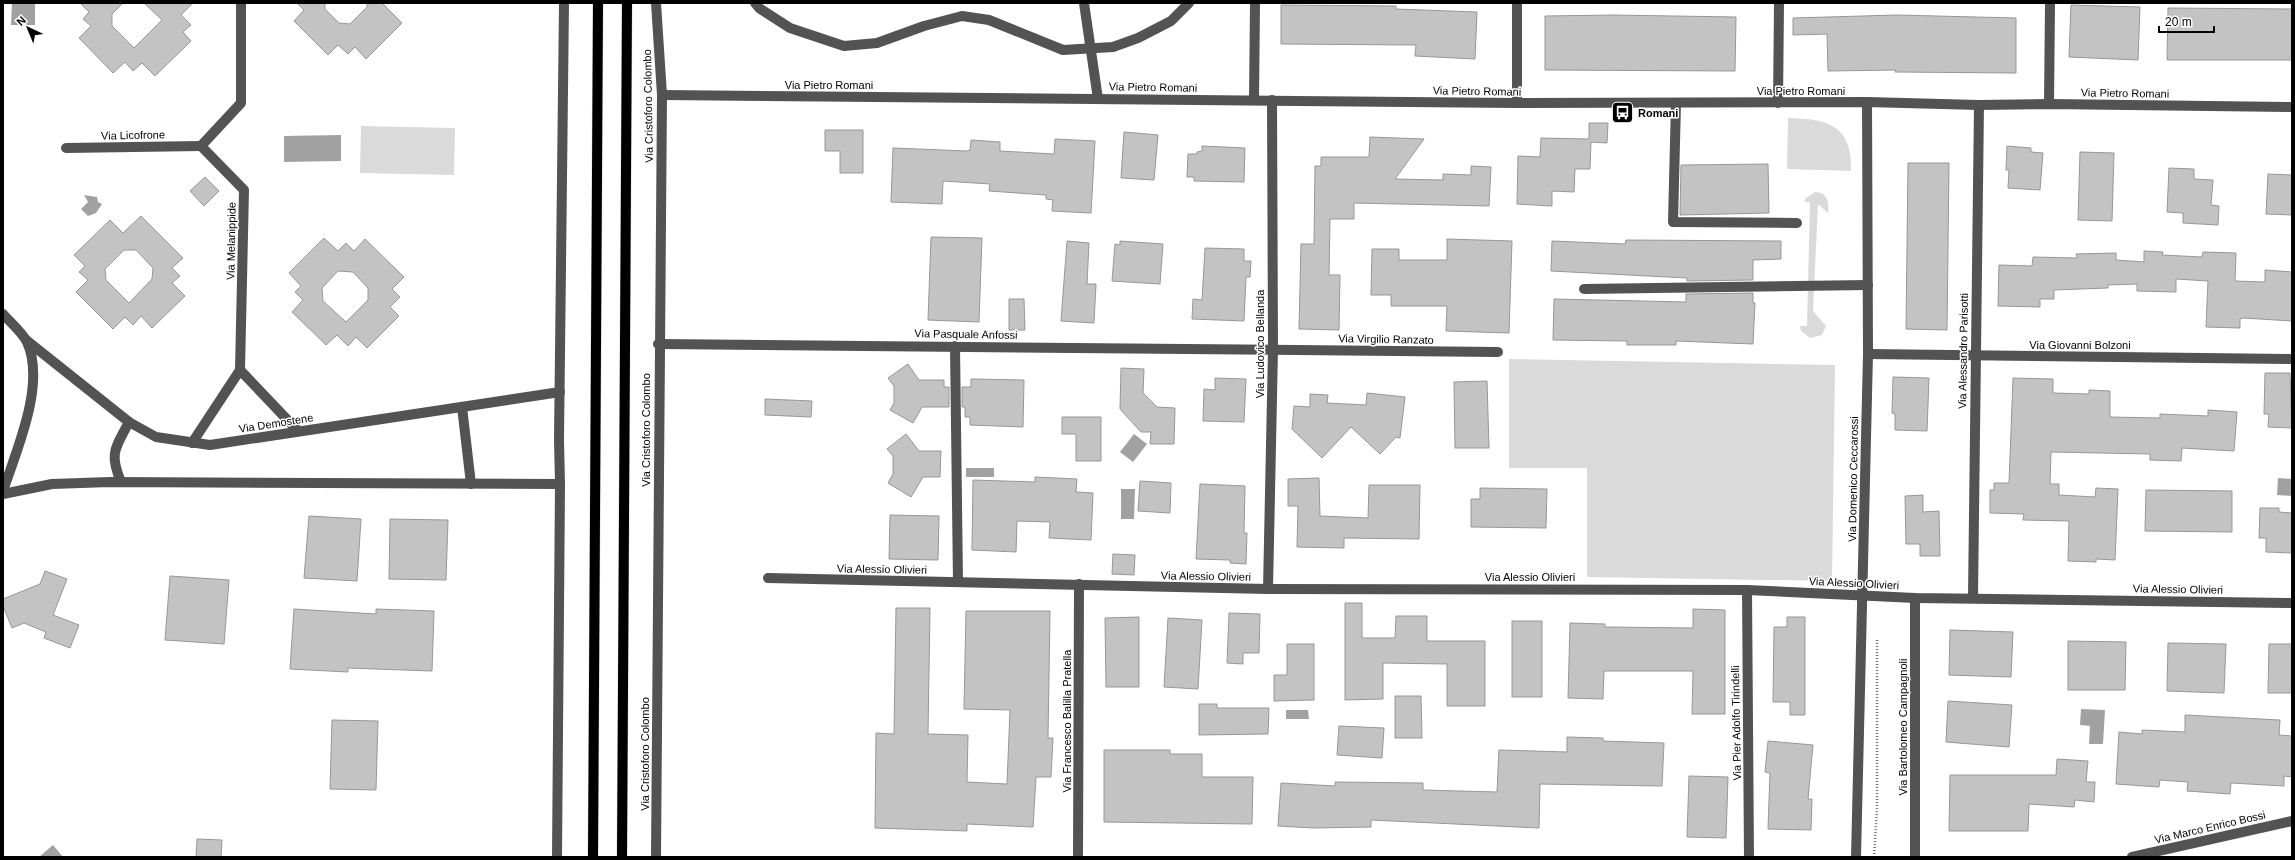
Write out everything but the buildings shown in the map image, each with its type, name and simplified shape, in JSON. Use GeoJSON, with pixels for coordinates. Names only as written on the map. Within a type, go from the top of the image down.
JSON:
{"type":"FeatureCollection","features":[{"type":"Feature","properties":{"kind":"main road"},"geometry":{"type":"LineString","coordinates":[[593,857],[598,3]]}},
{"type":"Feature","properties":{"kind":"main road","name":"Via Cristoforo Colombo"},"geometry":{"type":"LineString","coordinates":[[622,857],[627,3]]}},
{"type":"Feature","properties":{"kind":"street"},"geometry":{"type":"LineString","coordinates":[[200,146],[241,103],[241,3]]}},
{"type":"Feature","properties":{"kind":"street"},"geometry":{"type":"LineString","coordinates":[[557,857],[560,484],[558,440],[560,392],[564,3]]}},
{"type":"Feature","properties":{"kind":"street","name":"Via Cristoforo Colombo"},"geometry":{"type":"LineString","coordinates":[[656,3],[662,95],[658,344],[656,857]]}},
{"type":"Feature","properties":{"kind":"street"},"geometry":{"type":"LineString","coordinates":[[755,3],[759,8],[790,28],[844,46],[877,43],[924,26],[962,16],[989,20],[1063,50],[1113,47],[1138,38],[1171,21],[1189,3]]}},
{"type":"Feature","properties":{"kind":"street"},"geometry":{"type":"LineString","coordinates":[[1084,3],[1092,48],[1098,99]]}},
{"type":"Feature","properties":{"kind":"street"},"geometry":{"type":"LineString","coordinates":[[1254,100],[1255,3]]}},
{"type":"Feature","properties":{"kind":"street"},"geometry":{"type":"LineString","coordinates":[[1516,103],[1517,3]]}},
{"type":"Feature","properties":{"kind":"street"},"geometry":{"type":"LineString","coordinates":[[1778,103],[1779,3]]}},
{"type":"Feature","properties":{"kind":"street"},"geometry":{"type":"LineString","coordinates":[[2049,104],[2050,3]]}},
{"type":"Feature","properties":{"kind":"street","name":"Via Pietro Romani"},"geometry":{"type":"LineString","coordinates":[[662,95],[1516,103],[1867,102],[1979,105],[2049,104],[2292,107]]}},
{"type":"Feature","properties":{"kind":"street","name":"Via Ludovico Bellanda"},"geometry":{"type":"LineString","coordinates":[[1268,589],[1273,349],[1272,100]]}},
{"type":"Feature","properties":{"kind":"street","name":"Via Domenico Ceccarossi"},"geometry":{"type":"LineString","coordinates":[[1856,857],[1868,354],[1867,102]]}},
{"type":"Feature","properties":{"kind":"street"},"geometry":{"type":"LineString","coordinates":[[1676,103],[1673,222],[1797,223]]}},
{"type":"Feature","properties":{"kind":"street","name":"Via Alessandro Parisotti"},"geometry":{"type":"LineString","coordinates":[[1973,597],[1979,105]]}},
{"type":"Feature","properties":{"kind":"street","name":"Via Licofrone"},"geometry":{"type":"LineString","coordinates":[[66,148],[200,146]]}},
{"type":"Feature","properties":{"kind":"street","name":"Via Melanippide"},"geometry":{"type":"LineString","coordinates":[[200,146],[244,190],[240,370]]}},
{"type":"Feature","properties":{"kind":"street"},"geometry":{"type":"LineString","coordinates":[[1584,289],[1868,285]]}},
{"type":"Feature","properties":{"kind":"street"},"geometry":{"type":"LineString","coordinates":[[3,314],[26,340],[33,360],[34,376],[24,427],[3,491]]}},
{"type":"Feature","properties":{"kind":"street","name":"Via Demostene"},"geometry":{"type":"LineString","coordinates":[[26,340],[129,422],[156,438],[210,445],[560,392]]}},
{"type":"Feature","properties":{"kind":"street","name":"Via Pasquale Anfossi"},"geometry":{"type":"LineString","coordinates":[[658,344],[1273,349]]}},
{"type":"Feature","properties":{"kind":"street"},"geometry":{"type":"LineString","coordinates":[[955,346],[958,582]]}},
{"type":"Feature","properties":{"kind":"street","name":"Via Virgilio Ranzato"},"geometry":{"type":"LineString","coordinates":[[1273,349],[1498,352]]}},
{"type":"Feature","properties":{"kind":"street","name":"Via Giovanni Bolzoni"},"geometry":{"type":"LineString","coordinates":[[1868,354],[1975,357],[2292,358]]}},
{"type":"Feature","properties":{"kind":"street"},"geometry":{"type":"LineString","coordinates":[[192,443],[240,370],[298,431]]}},
{"type":"Feature","properties":{"kind":"street"},"geometry":{"type":"LineString","coordinates":[[462,407],[471,484]]}},
{"type":"Feature","properties":{"kind":"street"},"geometry":{"type":"LineString","coordinates":[[121,482],[113,463],[116,446],[129,422]]}},
{"type":"Feature","properties":{"kind":"street"},"geometry":{"type":"LineString","coordinates":[[3,494],[52,484],[121,482],[560,484]]}},
{"type":"Feature","properties":{"kind":"street","name":"Via Alessio Olivieri"},"geometry":{"type":"LineString","coordinates":[[768,578],[1268,589],[1747,590],[1915,598],[1973,597],[2292,603]]}},
{"type":"Feature","properties":{"kind":"street","name":"Via Francesco Balilla Pratella"},"geometry":{"type":"LineString","coordinates":[[1078,857],[1079,584]]}},
{"type":"Feature","properties":{"kind":"street","name":"Via Pier Adolfo Tirindelli"},"geometry":{"type":"LineString","coordinates":[[1747,590],[1749,857]]}},
{"type":"Feature","properties":{"kind":"street","name":"Via Bartolomeo Campagnoli"},"geometry":{"type":"LineString","coordinates":[[1915,598],[1915,857]]}},
{"type":"Feature","properties":{"kind":"street","name":"Via Marco Enrico Bossi"},"geometry":{"type":"LineString","coordinates":[[2132,857],[2292,821]]}},
{"type":"Feature","properties":{"kind":"shaded area"},"geometry":{"type":"Polygon","coordinates":[[[12,3],[35,3],[35,25],[11,25],[12,3]]]}},
{"type":"Feature","properties":{"kind":"shaded area"},"geometry":{"type":"Polygon","coordinates":[[[1788,118],[1815,120],[1826,123],[1835,128],[1842,134],[1847,143],[1851,171],[1787,169],[1788,118]]]}},
{"type":"Feature","properties":{"kind":"shaded area"},"geometry":{"type":"Polygon","coordinates":[[[361,126],[455,128],[454,175],[360,173],[361,126]]]}},
{"type":"Feature","properties":{"kind":"shaded area"},"geometry":{"type":"Polygon","coordinates":[[[341,135],[341,161],[284,162],[284,136],[341,135]]]}},
{"type":"Feature","properties":{"kind":"shaded area"},"geometry":{"type":"Polygon","coordinates":[[[1815,192],[1823,194],[1828,202],[1828,213],[1818,204],[1813,311],[1826,326],[1822,335],[1810,338],[1801,331],[1800,326],[1807,326],[1810,202],[1804,202],[1806,198],[1815,192]]]}},
{"type":"Feature","properties":{"kind":"shaded area"},"geometry":{"type":"Polygon","coordinates":[[[84,195],[97,197],[98,202],[102,204],[96,213],[88,216],[81,209],[88,202],[84,195]]]}},
{"type":"Feature","properties":{"kind":"shaded area"},"geometry":{"type":"Polygon","coordinates":[[[1509,359],[1835,365],[1832,581],[1587,577],[1587,468],[1509,468],[1509,359]]]}},
{"type":"Feature","properties":{"kind":"shaded area"},"geometry":{"type":"Polygon","coordinates":[[[1134,434],[1147,444],[1133,462],[1120,452],[1134,434]]]}},
{"type":"Feature","properties":{"kind":"shaded area"},"geometry":{"type":"Polygon","coordinates":[[[966,468],[994,468],[994,477],[966,477],[966,468]]]}},
{"type":"Feature","properties":{"kind":"shaded area"},"geometry":{"type":"Polygon","coordinates":[[[2278,478],[2292,479],[2292,496],[2277,495],[2278,478]]]}},
{"type":"Feature","properties":{"kind":"shaded area"},"geometry":{"type":"Polygon","coordinates":[[[1121,489],[1135,489],[1134,519],[1121,519],[1121,489]]]}},
{"type":"Feature","properties":{"kind":"shaded area"},"geometry":{"type":"Polygon","coordinates":[[[2081,709],[2105,710],[2103,744],[2089,744],[2090,726],[2080,725],[2081,709]]]}},
{"type":"Feature","properties":{"kind":"shaded area"},"geometry":{"type":"Polygon","coordinates":[[[1286,710],[1308,710],[1309,719],[1286,719],[1286,710]]]}},
{"type":"Feature","properties":{"kind":"shaded area"},"geometry":{"type":"Polygon","coordinates":[[[53,845],[63,857],[39,857],[53,845]]]}},
{"type":"Feature","properties":{"kind":"place","name":"Romani"},"geometry":{"type":"Point","coordinates":[1623,113]}}]}
